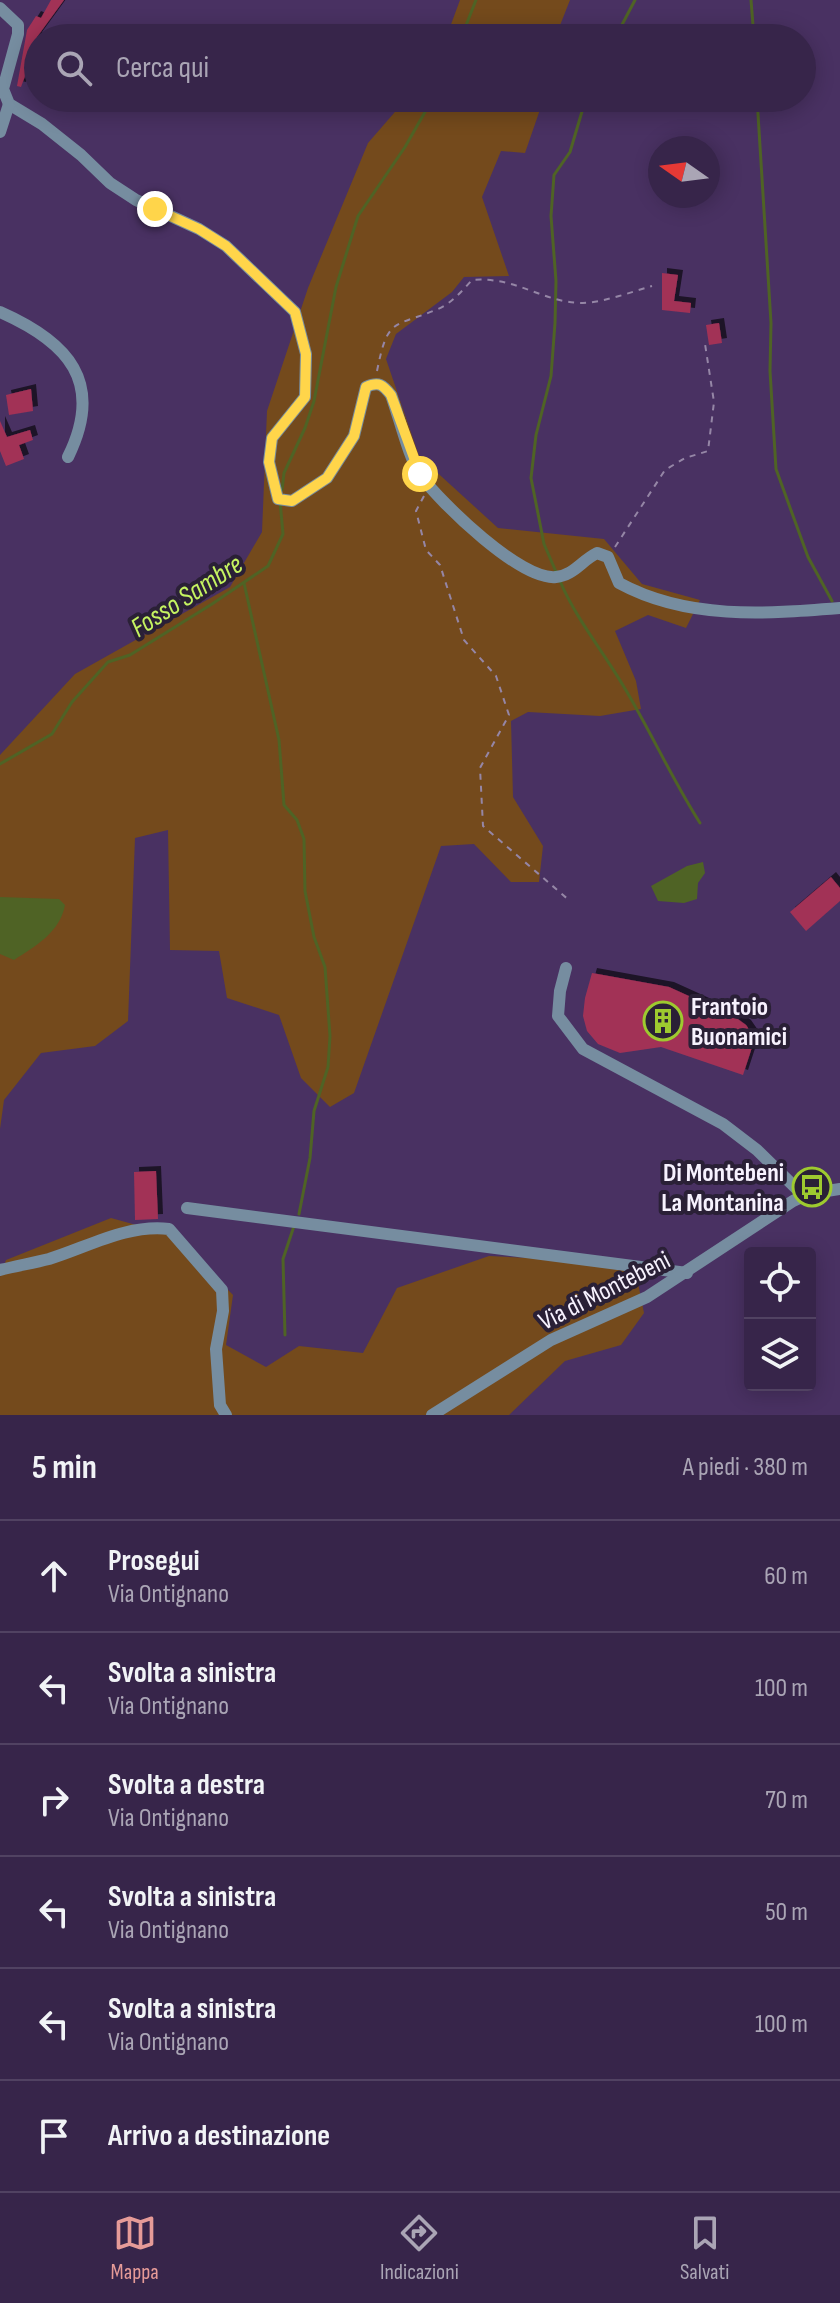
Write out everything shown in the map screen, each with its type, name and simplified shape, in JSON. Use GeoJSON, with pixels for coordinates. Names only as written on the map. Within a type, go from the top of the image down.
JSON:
{"type":"FeatureCollection","features":[{"type":"Feature","properties":{"kind":"street"},"geometry":{"type":"LineString","coordinates":[[0,8],[18,25],[3,89],[9,104],[42,124],[110,183],[136,200],[199,229],[226,246],[295,312],[306,354],[305,397],[272,438],[269,462],[285,500],[327,478],[354,436],[366,387],[374,383],[383,385],[391,395],[420,474],[473,532],[531,571],[552,578],[571,574],[584,559],[597,553],[608,557],[619,583],[638,594],[694,610],[770,613],[840,608]]}},
{"type":"Feature","properties":{"kind":"street"},"geometry":{"type":"LineString","coordinates":[[0,132],[9,104]]}},
{"type":"Feature","properties":{"kind":"street"},"geometry":{"type":"LineString","coordinates":[[0,312],[32,326],[59,348],[73,367],[85,403],[79,434],[68,457]]}},
{"type":"Feature","properties":{"kind":"street"},"geometry":{"type":"LineString","coordinates":[[566,968],[558,1016],[583,1049],[723,1124],[757,1150],[804,1196]]}},
{"type":"Feature","properties":{"kind":"street","name":"Via di Montebeni"},"geometry":{"type":"LineString","coordinates":[[432,1415],[551,1340],[647,1297],[804,1196],[840,1189]]}},
{"type":"Feature","properties":{"kind":"street"},"geometry":{"type":"LineString","coordinates":[[187,1208],[687,1273]]}},
{"type":"Feature","properties":{"kind":"street"},"geometry":{"type":"LineString","coordinates":[[0,1270],[152,1227],[169,1229],[222,1290],[223,1311],[216,1349],[220,1405],[226,1415]]}},
{"type":"Feature","properties":{"kind":"path"},"geometry":{"type":"LineString","coordinates":[[374,383],[381,350],[389,331],[403,320],[440,308],[472,280],[493,278],[565,301],[585,303],[652,286]]}},
{"type":"Feature","properties":{"kind":"path"},"geometry":{"type":"LineString","coordinates":[[608,557],[665,470],[685,458],[708,451],[714,402],[705,344]]}},
{"type":"Feature","properties":{"kind":"path"},"geometry":{"type":"LineString","coordinates":[[430,485],[416,511],[426,550],[440,565],[464,640],[496,676],[509,715],[480,768],[483,826],[570,901]]}},
{"type":"Feature","properties":{"kind":"shaded area"},"geometry":{"type":"Polygon","coordinates":[[[460,0],[570,0],[561,24],[451,24],[460,0]]]}},
{"type":"Feature","properties":{"kind":"shaded area"},"geometry":{"type":"Polygon","coordinates":[[[395,112],[539,112],[525,153],[501,151],[482,197],[509,276],[464,277],[452,292],[396,334],[386,359],[419,456],[498,528],[604,539],[642,584],[700,600],[686,628],[648,615],[615,631],[636,681],[641,709],[600,716],[528,712],[511,721],[513,797],[543,846],[539,882],[511,882],[474,844],[441,846],[354,1093],[330,1107],[301,1078],[279,1015],[227,998],[219,951],[170,950],[168,830],[135,838],[128,1021],[95,1046],[41,1053],[4,1100],[0,1129],[0,755],[75,674],[230,587],[262,532],[267,411],[308,288],[368,143],[395,112]]]}},
{"type":"Feature","properties":{"kind":"shaded area"},"geometry":{"type":"Polygon","coordinates":[[[703,862],[705,873],[698,883],[697,899],[684,903],[658,901],[651,886],[687,866],[703,862]]]}},
{"type":"Feature","properties":{"kind":"shaded area"},"geometry":{"type":"Polygon","coordinates":[[[0,897],[59,899],[65,905],[52,931],[14,960],[0,954],[0,897]]]}},
{"type":"Feature","properties":{"kind":"shaded area"},"geometry":{"type":"Polygon","coordinates":[[[111,1218],[176,1236],[233,1295],[226,1345],[266,1367],[299,1346],[363,1353],[397,1288],[489,1256],[634,1263],[644,1313],[621,1345],[565,1361],[509,1415],[0,1415],[0,1277],[6,1260],[111,1218]]]}},
{"type":"Feature","properties":{"kind":"building"},"geometry":{"type":"Polygon","coordinates":[[[51,0],[64,0],[46,24],[31,24],[36,16],[41,18],[51,0]]]}},
{"type":"Feature","properties":{"kind":"building"},"geometry":{"type":"Polygon","coordinates":[[[24,47],[24,79],[21,87],[17,86],[24,47]]]}},
{"type":"Feature","properties":{"kind":"building"},"geometry":{"type":"Polygon","coordinates":[[[662,273],[678,275],[674,301],[691,303],[690,313],[662,310],[662,273]]]}},
{"type":"Feature","properties":{"kind":"building"},"geometry":{"type":"Polygon","coordinates":[[[719,323],[722,343],[709,345],[706,325],[719,323]]]}},
{"type":"Feature","properties":{"kind":"building"},"geometry":{"type":"Polygon","coordinates":[[[31,389],[33,411],[9,415],[6,395],[31,389]]]}},
{"type":"Feature","properties":{"kind":"building"},"geometry":{"type":"Polygon","coordinates":[[[0,421],[7,437],[30,430],[33,440],[19,445],[24,459],[6,466],[0,451],[0,421]]]}},
{"type":"Feature","properties":{"kind":"building"},"geometry":{"type":"Polygon","coordinates":[[[831,877],[840,888],[840,901],[806,931],[790,912],[831,877]]]}},
{"type":"Feature","properties":{"kind":"building","name":"Frantoio Buonamici"},"geometry":{"type":"Polygon","coordinates":[[[592,973],[669,987],[735,1017],[746,1025],[755,1038],[743,1075],[661,1047],[620,1053],[598,1044],[587,1031],[583,1016],[592,973]]]}},
{"type":"Feature","properties":{"kind":"building"},"geometry":{"type":"Polygon","coordinates":[[[156,1171],[158,1219],[135,1220],[134,1172],[156,1171]]]}},
{"type":"Feature","properties":{"kind":"waterway","name":"Fosso Sambre"},"geometry":{"type":"LineString","coordinates":[[467,24],[476,0]]}},
{"type":"Feature","properties":{"kind":"waterway"},"geometry":{"type":"LineString","coordinates":[[622,24],[635,0]]}},
{"type":"Feature","properties":{"kind":"waterway"},"geometry":{"type":"LineString","coordinates":[[751,0],[753,24]]}},
{"type":"Feature","properties":{"kind":"waterway","name":"Fosso Sambre"},"geometry":{"type":"LineString","coordinates":[[282,490],[284,473],[314,401],[336,287],[358,216],[425,112]]}},
{"type":"Feature","properties":{"kind":"waterway"},"geometry":{"type":"LineString","coordinates":[[557,574],[544,544],[531,478],[536,435],[551,376],[556,281],[551,216],[554,175],[570,152],[582,112]]}},
{"type":"Feature","properties":{"kind":"waterway"},"geometry":{"type":"LineString","coordinates":[[758,112],[771,323],[770,371],[776,469],[808,557],[832,601]]}},
{"type":"Feature","properties":{"kind":"waterway","name":"Fosso Sambre"},"geometry":{"type":"LineString","coordinates":[[0,764],[52,734],[72,702],[108,662],[130,655],[268,566],[283,534],[280,501]]}},
{"type":"Feature","properties":{"kind":"waterway"},"geometry":{"type":"LineString","coordinates":[[560,581],[574,609],[634,704],[700,823]]}},
{"type":"Feature","properties":{"kind":"waterway"},"geometry":{"type":"LineString","coordinates":[[244,583],[279,740],[284,805],[297,820],[304,839],[305,891],[314,937],[325,967],[330,1036],[328,1067],[314,1111],[310,1158],[299,1214]]}},
{"type":"Feature","properties":{"kind":"waterway"},"geometry":{"type":"LineString","coordinates":[[285,1335],[283,1259],[294,1226]]}},
{"type":"Feature","properties":{"kind":"place","name":"Frantoio Buonamici"},"geometry":{"type":"Point","coordinates":[663,1021]}},
{"type":"Feature","properties":{"kind":"place","name":"Di Montebeni La Montanina"},"geometry":{"type":"Point","coordinates":[812,1187]}},
{"type":"Feature","properties":{"kind":"route"},"geometry":{"type":"LineString","coordinates":[[155,209],[199,229],[226,246],[295,312],[306,354],[305,397],[272,438],[269,462],[278,499],[292,501],[327,478],[354,436],[366,387],[374,383],[383,385],[391,395],[420,474]]}}]}
